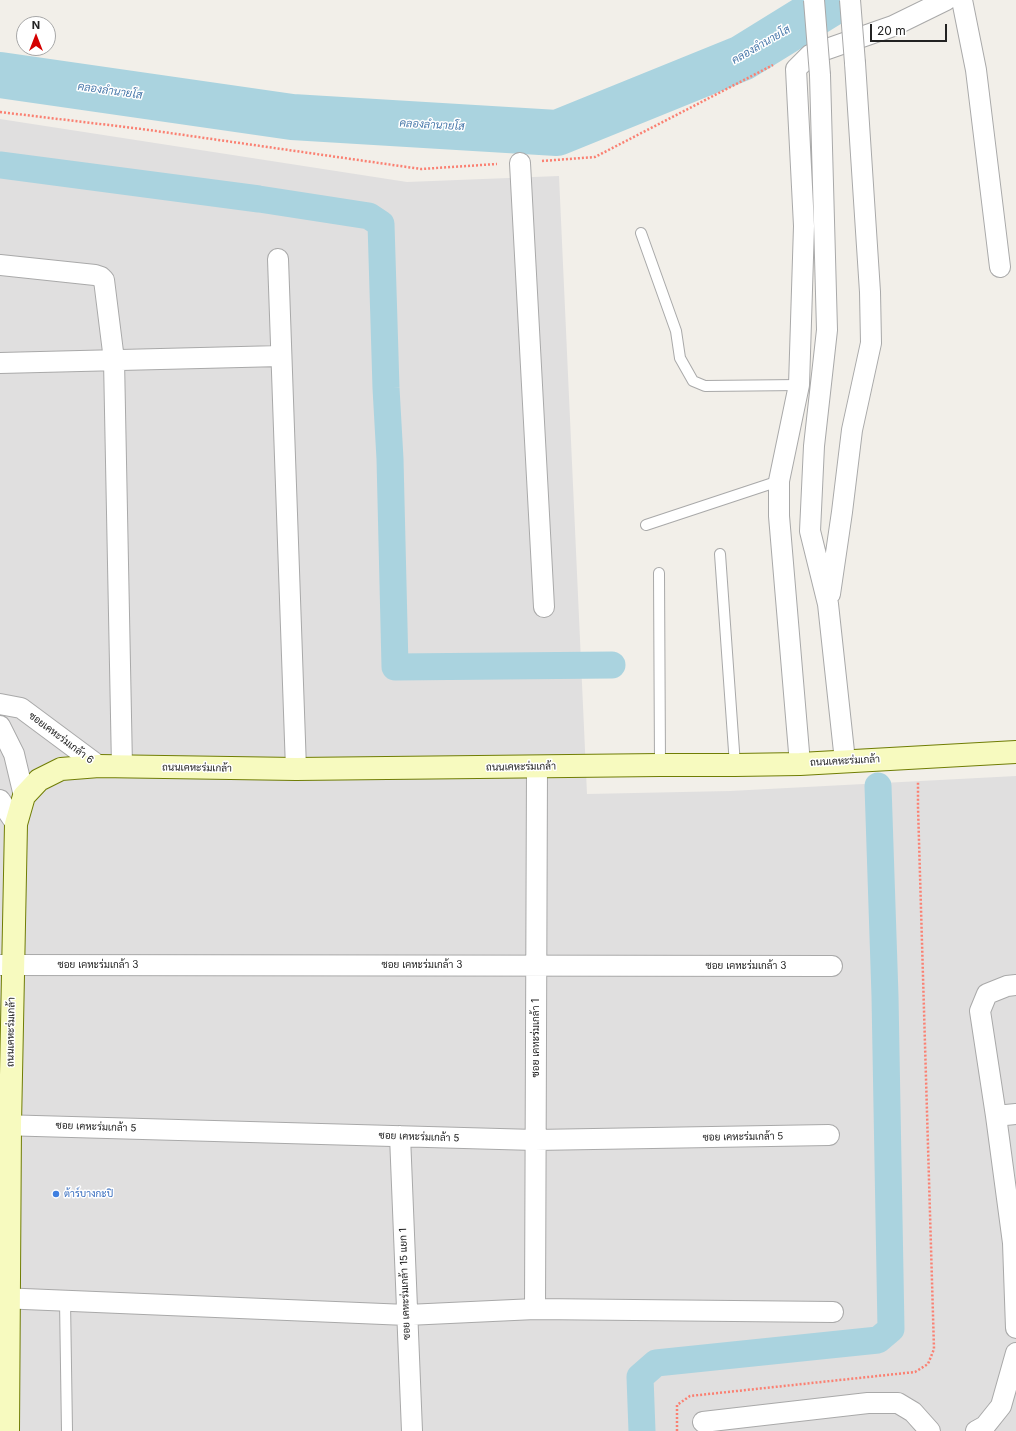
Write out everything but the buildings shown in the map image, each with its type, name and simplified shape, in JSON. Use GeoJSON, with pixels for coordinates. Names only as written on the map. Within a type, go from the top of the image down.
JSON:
{"type":"FeatureCollection","features":[{"type":"Feature","properties":{"kind":"street"},"geometry":{"type":"LineString","coordinates":[[814,0],[820,75],[827,330],[814,446],[810,531],[828,604],[845,761]]}},
{"type":"Feature","properties":{"kind":"street"},"geometry":{"type":"LineString","coordinates":[[828,604],[842,512],[852,430],[872,343],[870,292],[850,0]]}},
{"type":"Feature","properties":{"kind":"street"},"geometry":{"type":"LineString","coordinates":[[800,764],[779,516],[779,481],[799,384],[804,226],[796,69],[810,54],[893,26],[946,0]]}},
{"type":"Feature","properties":{"kind":"street"},"geometry":{"type":"LineString","coordinates":[[962,0],[976,70],[1000,267]]}},
{"type":"Feature","properties":{"kind":"street"},"geometry":{"type":"LineString","coordinates":[[520,163],[544,608]]}},
{"type":"Feature","properties":{"kind":"street"},"geometry":{"type":"LineString","coordinates":[[278,259],[296,769]]}},
{"type":"Feature","properties":{"kind":"street"},"geometry":{"type":"LineString","coordinates":[[0,265],[101,277],[104,280],[106,288],[114,360],[122,767]]}},
{"type":"Feature","properties":{"kind":"street"},"geometry":{"type":"LineString","coordinates":[[0,363],[281,356]]}},
{"type":"Feature","properties":{"kind":"street","name":"ซอยเคหะร่มเกล้า 6"},"geometry":{"type":"LineString","coordinates":[[0,704],[21,708],[99,766]]}},
{"type":"Feature","properties":{"kind":"street"},"geometry":{"type":"LineString","coordinates":[[0,726],[7,737],[14,754],[24,796]]}},
{"type":"Feature","properties":{"kind":"street","name":"ถนนเคหะร่มเกล้า"},"geometry":{"type":"LineString","coordinates":[[8,1431],[5,1298],[6,965],[16,824],[24,796],[39,780],[61,769],[99,766],[296,769],[660,765],[734,766],[800,764],[919,756],[1016,752]]}},
{"type":"Feature","properties":{"kind":"street","name":"ซอย เคหะร่มเกล้า 1"},"geometry":{"type":"LineString","coordinates":[[535,1309],[536,767]]}},
{"type":"Feature","properties":{"kind":"street"},"geometry":{"type":"LineString","coordinates":[[0,800],[16,824]]}},
{"type":"Feature","properties":{"kind":"street","name":"ซอย เคหะร่มเกล้า 3"},"geometry":{"type":"LineString","coordinates":[[6,965],[832,966]]}},
{"type":"Feature","properties":{"kind":"street"},"geometry":{"type":"LineString","coordinates":[[1016,985],[1007,986],[987,994],[980,1011],[1014,1243],[1016,1327]]}},
{"type":"Feature","properties":{"kind":"street"},"geometry":{"type":"LineString","coordinates":[[996,1116],[1016,1114]]}},
{"type":"Feature","properties":{"kind":"street","name":"ซอย เคหะร่มเกล้า 5"},"geometry":{"type":"LineString","coordinates":[[5,1125],[535,1140],[829,1135]]}},
{"type":"Feature","properties":{"kind":"street","name":"ซอย เคหะร่มเกล้า 15 แยก 1"},"geometry":{"type":"LineString","coordinates":[[400,1136],[412,1431]]}},
{"type":"Feature","properties":{"kind":"street"},"geometry":{"type":"LineString","coordinates":[[5,1298],[407,1315],[535,1309],[833,1312]]}},
{"type":"Feature","properties":{"kind":"street"},"geometry":{"type":"LineString","coordinates":[[976,1431],[985,1426],[1001,1406],[1016,1353]]}},
{"type":"Feature","properties":{"kind":"street"},"geometry":{"type":"LineString","coordinates":[[703,1422],[868,1403],[898,1403],[913,1412],[930,1431]]}},
{"type":"Feature","properties":{"kind":"lane"},"geometry":{"type":"LineString","coordinates":[[641,233],[676,331],[680,358],[693,381],[705,386],[799,384]]}},
{"type":"Feature","properties":{"kind":"lane"},"geometry":{"type":"LineString","coordinates":[[646,525],[779,481]]}},
{"type":"Feature","properties":{"kind":"lane"},"geometry":{"type":"LineString","coordinates":[[720,554],[734,766]]}},
{"type":"Feature","properties":{"kind":"lane"},"geometry":{"type":"LineString","coordinates":[[659,573],[660,765]]}},
{"type":"Feature","properties":{"kind":"lane"},"geometry":{"type":"LineString","coordinates":[[65,1300],[67,1431]]}},
{"type":"Feature","properties":{"kind":"path"},"geometry":{"type":"LineString","coordinates":[[0,112],[142,129],[421,169],[520,163],[595,157],[779,62]]}},
{"type":"Feature","properties":{"kind":"path"},"geometry":{"type":"LineString","coordinates":[[919,756],[918,807],[934,1348],[928,1364]]}},
{"type":"Feature","properties":{"kind":"shaded area"},"geometry":{"type":"Polygon","coordinates":[[[0,119],[407,182],[559,176],[587,794],[730,791],[1016,776],[1016,1431],[0,1431],[0,119]]]}},
{"type":"Feature","properties":{"kind":"waterway","name":"คลองลำนายโส"},"geometry":{"type":"LineString","coordinates":[[0,75],[292,117],[557,133],[742,58],[836,0]]}},
{"type":"Feature","properties":{"kind":"waterway"},"geometry":{"type":"LineString","coordinates":[[0,165],[259,199],[369,216],[381,224],[386,388],[390,459],[395,667],[612,665]]}},
{"type":"Feature","properties":{"kind":"waterway"},"geometry":{"type":"LineString","coordinates":[[642,1431],[640,1377],[656,1363],[878,1340],[891,1329],[885,996],[878,786]]}},
{"type":"Feature","properties":{"kind":"place","name":"ต้าร์บางกะปิ"},"geometry":{"type":"Point","coordinates":[56,1194]}}]}
